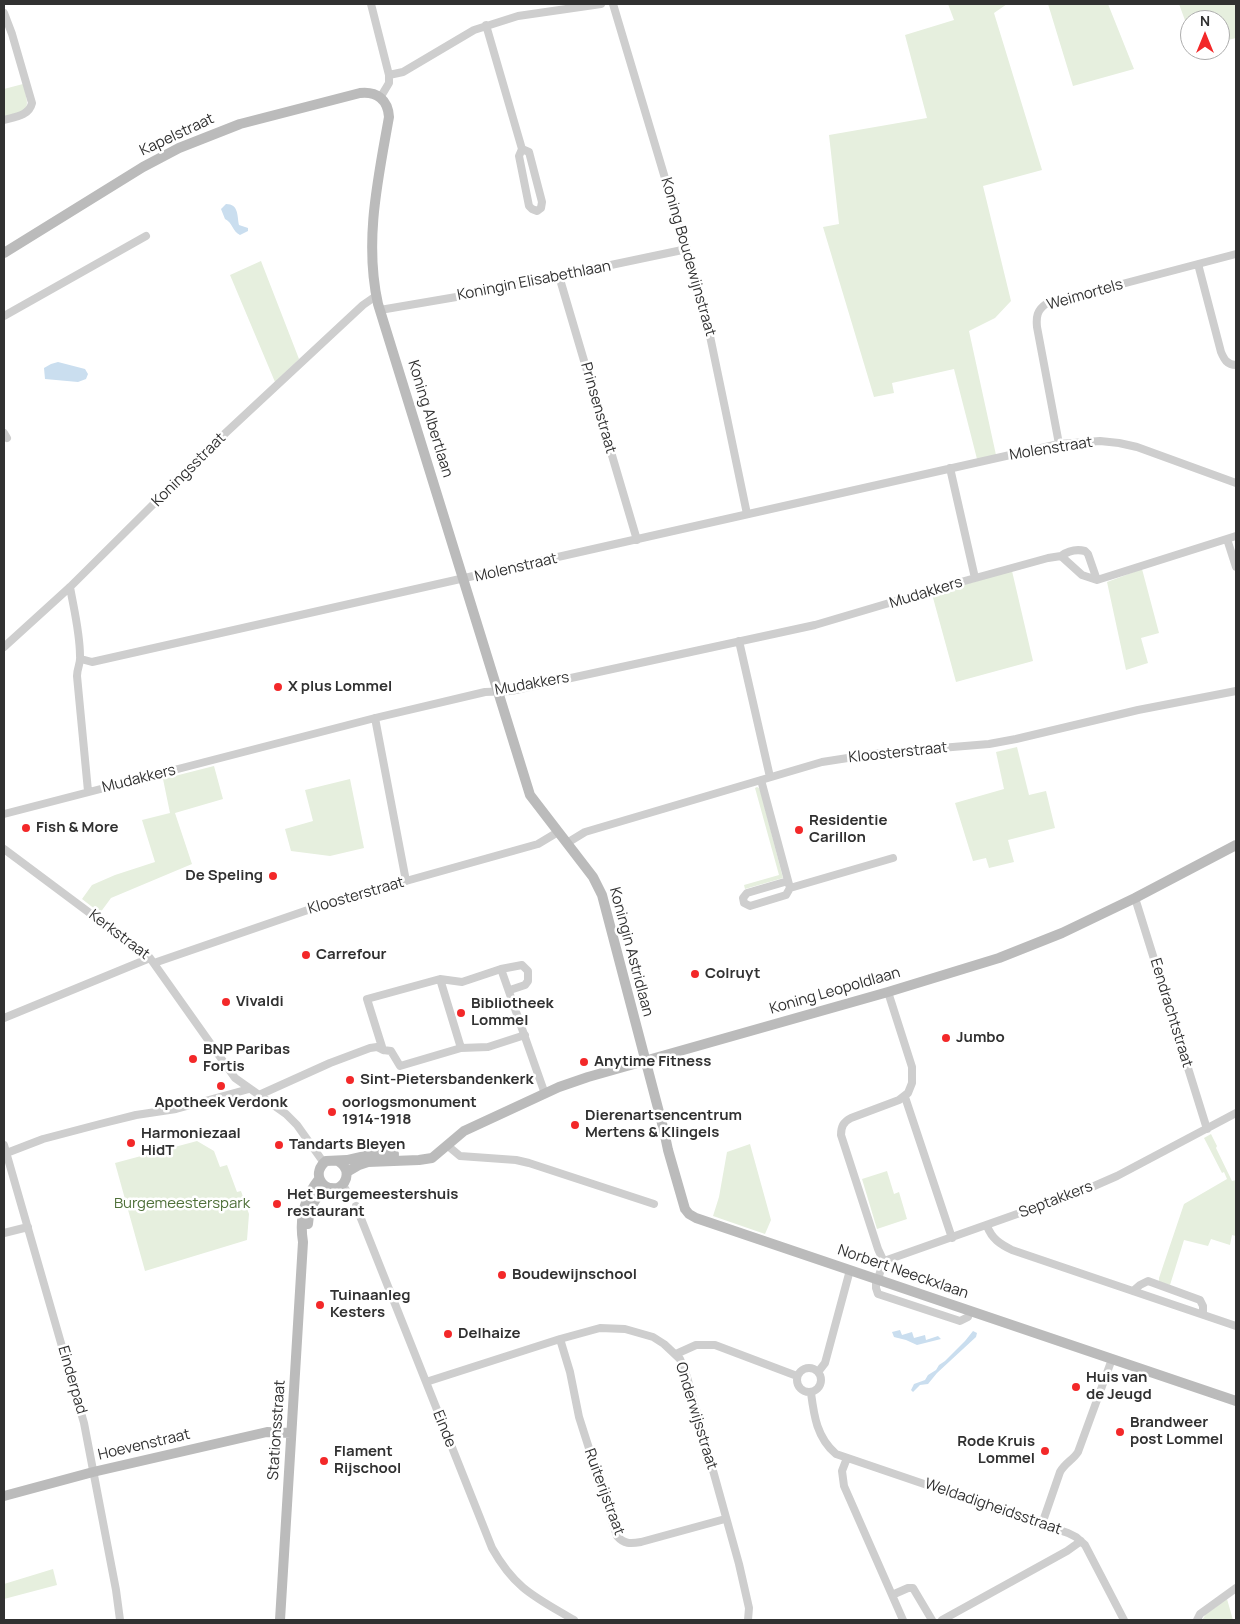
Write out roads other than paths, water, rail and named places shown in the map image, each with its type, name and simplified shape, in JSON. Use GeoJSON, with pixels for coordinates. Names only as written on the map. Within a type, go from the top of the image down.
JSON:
{"type":"FeatureCollection","features":[{"type":"Feature","properties":{"kind":"main road","name":"Kapelstraat"},"geometry":{"type":"LineString","coordinates":[[4,253],[144,167],[179,148],[268,116],[360,93],[372,93],[380,98]]}},
{"type":"Feature","properties":{"kind":"main road","name":"Koning Albertlaan"},"geometry":{"type":"LineString","coordinates":[[380,98],[386,104],[389,115],[372,227],[372,262],[376,296],[530,795],[558,832]]}},
{"type":"Feature","properties":{"kind":"main road","name":"Koningin Astridlaan"},"geometry":{"type":"LineString","coordinates":[[558,832],[593,877],[602,895],[680,1196],[687,1211]]}},
{"type":"Feature","properties":{"kind":"main road","name":"Koning Leopoldlaan"},"geometry":{"type":"LineString","coordinates":[[444,1149],[464,1131],[545,1094],[588,1077],[888,992],[999,958],[1062,932],[1135,898],[1236,845]]}},
{"type":"Feature","properties":{"kind":"main road"},"geometry":{"type":"LineString","coordinates":[[347,1172],[359,1165],[384,1157],[444,1149]]}},
{"type":"Feature","properties":{"kind":"main road"},"geometry":{"type":"LineString","coordinates":[[338,1161],[345,1167],[347,1172],[342,1185],[332,1189],[322,1184],[319,1179],[318,1172],[324,1163],[329,1160],[338,1161],[373,1154],[384,1157]]}},
{"type":"Feature","properties":{"kind":"main road","name":"Stationsstraat"},"geometry":{"type":"LineString","coordinates":[[280,1620],[303,1242],[302,1221],[305,1200],[319,1179]]}},
{"type":"Feature","properties":{"kind":"main road","name":"Stationsstraat"},"geometry":{"type":"LineString","coordinates":[[303,1242],[314,1201],[327,1187]]}},
{"type":"Feature","properties":{"kind":"main road","name":"Norbert Neeckxlaan"},"geometry":{"type":"LineString","coordinates":[[687,1211],[696,1218],[1236,1401]]}},
{"type":"Feature","properties":{"kind":"main road","name":"Hoevenstraat"},"geometry":{"type":"LineString","coordinates":[[4,1496],[94,1472],[267,1432],[291,1433]]}},
{"type":"Feature","properties":{"kind":"street"},"geometry":{"type":"LineString","coordinates":[[372,4],[389,75],[389,83],[380,98]]}},
{"type":"Feature","properties":{"kind":"street"},"geometry":{"type":"LineString","coordinates":[[389,75],[403,72],[474,30],[486,25],[518,16],[601,4]]}},
{"type":"Feature","properties":{"kind":"street","name":"Koning Boudewijnstraat"},"geometry":{"type":"LineString","coordinates":[[613,4],[687,249],[714,350],[747,514]]}},
{"type":"Feature","properties":{"kind":"street"},"geometry":{"type":"LineString","coordinates":[[4,13],[32,103],[29,111],[4,120]]}},
{"type":"Feature","properties":{"kind":"street"},"geometry":{"type":"LineString","coordinates":[[486,25],[522,150],[519,156],[529,206],[537,211],[541,208],[542,202],[529,152],[522,150]]}},
{"type":"Feature","properties":{"kind":"street"},"geometry":{"type":"LineString","coordinates":[[4,316],[146,236]]}},
{"type":"Feature","properties":{"kind":"street","name":"Koningin Elisabethlaan"},"geometry":{"type":"LineString","coordinates":[[380,310],[559,276],[687,249]]}},
{"type":"Feature","properties":{"kind":"street","name":"Weimortels"},"geometry":{"type":"LineString","coordinates":[[1059,444],[1037,327],[1037,313],[1040,308],[1046,304],[1236,254]]}},
{"type":"Feature","properties":{"kind":"street"},"geometry":{"type":"LineString","coordinates":[[1198,264],[1221,352],[1229,364],[1236,365]]}},
{"type":"Feature","properties":{"kind":"street","name":"Prinsenstraat"},"geometry":{"type":"LineString","coordinates":[[559,276],[636,540]]}},
{"type":"Feature","properties":{"kind":"street","name":"Koningsstraat"},"geometry":{"type":"LineString","coordinates":[[4,647],[70,588],[218,440],[363,305],[376,296]]}},
{"type":"Feature","properties":{"kind":"street","name":"Molenstraat"},"geometry":{"type":"LineString","coordinates":[[81,659],[92,662],[1059,444],[1100,441],[1119,443],[1137,447],[1236,482]]}},
{"type":"Feature","properties":{"kind":"street"},"geometry":{"type":"LineString","coordinates":[[950,468],[975,578]]}},
{"type":"Feature","properties":{"kind":"street"},"geometry":{"type":"LineString","coordinates":[[1061,556],[1082,576],[1097,580],[1236,536]]}},
{"type":"Feature","properties":{"kind":"street"},"geometry":{"type":"LineString","coordinates":[[1227,539],[1236,567]]}},
{"type":"Feature","properties":{"kind":"street","name":"Mudakkers"},"geometry":{"type":"LineString","coordinates":[[4,814],[375,718],[485,692],[511,691],[816,626],[975,578],[1061,556],[1074,550],[1085,551],[1088,554],[1097,580]]}},
{"type":"Feature","properties":{"kind":"street"},"geometry":{"type":"LineString","coordinates":[[70,588],[81,659],[77,669],[88,792]]}},
{"type":"Feature","properties":{"kind":"street"},"geometry":{"type":"LineString","coordinates":[[739,641],[770,777]]}},
{"type":"Feature","properties":{"kind":"street","name":"Kloosterstraat"},"geometry":{"type":"LineString","coordinates":[[567,843],[591,830],[822,762],[861,755],[1016,740],[1138,710],[1236,691]]}},
{"type":"Feature","properties":{"kind":"street"},"geometry":{"type":"LineString","coordinates":[[375,718],[406,881]]}},
{"type":"Feature","properties":{"kind":"street"},"geometry":{"type":"LineString","coordinates":[[761,780],[789,884],[786,895],[750,906],[744,903],[743,898],[747,893],[789,884],[893,858]]}},
{"type":"Feature","properties":{"kind":"street","name":"Kloosterstraat"},"geometry":{"type":"LineString","coordinates":[[4,1018],[152,960],[331,902],[538,844],[558,832]]}},
{"type":"Feature","properties":{"kind":"street","name":"Kerkstraat"},"geometry":{"type":"LineString","coordinates":[[4,849],[152,960],[215,1052],[236,1078],[286,1114],[297,1125],[324,1163]]}},
{"type":"Feature","properties":{"kind":"street","name":"Eendrachtstraat"},"geometry":{"type":"LineString","coordinates":[[1135,898],[1207,1129]]}},
{"type":"Feature","properties":{"kind":"street"},"geometry":{"type":"LineString","coordinates":[[383,1050],[368,999],[440,979],[462,982],[501,969],[519,965],[524,967],[528,971],[528,981],[525,985],[510,990]]}},
{"type":"Feature","properties":{"kind":"street"},"geometry":{"type":"LineString","coordinates":[[501,969],[510,990],[545,1094]]}},
{"type":"Feature","properties":{"kind":"street"},"geometry":{"type":"LineString","coordinates":[[440,979],[461,1048]]}},
{"type":"Feature","properties":{"kind":"street"},"geometry":{"type":"LineString","coordinates":[[877,1279],[884,1262],[841,1135],[841,1130],[844,1123],[851,1118],[905,1097],[912,1083],[914,1072],[888,992]]}},
{"type":"Feature","properties":{"kind":"street"},"geometry":{"type":"LineString","coordinates":[[259,1095],[330,1063],[370,1048],[377,1047],[391,1051],[400,1066],[461,1048],[488,1047],[525,1035]]}},
{"type":"Feature","properties":{"kind":"street"},"geometry":{"type":"LineString","coordinates":[[5,1153],[43,1139],[90,1126],[136,1115],[186,1107],[249,1088]]}},
{"type":"Feature","properties":{"kind":"street"},"geometry":{"type":"LineString","coordinates":[[905,1097],[952,1238]]}},
{"type":"Feature","properties":{"kind":"street","name":"Septakkers"},"geometry":{"type":"LineString","coordinates":[[884,1262],[986,1226],[1117,1176],[1236,1113]]}},
{"type":"Feature","properties":{"kind":"street","name":"Einderpad"},"geometry":{"type":"LineString","coordinates":[[4,1145],[78,1400],[94,1472],[120,1620]]}},
{"type":"Feature","properties":{"kind":"street"},"geometry":{"type":"LineString","coordinates":[[444,1149],[460,1156],[516,1160],[529,1163],[654,1204]]}},
{"type":"Feature","properties":{"kind":"street"},"geometry":{"type":"LineString","coordinates":[[342,1185],[349,1195]]}},
{"type":"Feature","properties":{"kind":"street","name":"Einde"},"geometry":{"type":"LineString","coordinates":[[356,1206],[492,1548],[512,1580],[523,1589],[574,1620]]}},
{"type":"Feature","properties":{"kind":"street"},"geometry":{"type":"LineString","coordinates":[[986,1226],[993,1238],[1012,1250],[1236,1326]]}},
{"type":"Feature","properties":{"kind":"street"},"geometry":{"type":"LineString","coordinates":[[4,1234],[28,1227]]}},
{"type":"Feature","properties":{"kind":"street"},"geometry":{"type":"LineString","coordinates":[[818,1372],[825,1363],[850,1270]]}},
{"type":"Feature","properties":{"kind":"street"},"geometry":{"type":"LineString","coordinates":[[1133,1291],[1148,1281],[1200,1300],[1203,1306],[1203,1314]]}},
{"type":"Feature","properties":{"kind":"street","name":"Onderwijsstraat"},"geometry":{"type":"LineString","coordinates":[[426,1382],[600,1328],[625,1329],[652,1337],[664,1344],[680,1359],[687,1377],[746,1596],[748,1620]]}},
{"type":"Feature","properties":{"kind":"street","name":"Ruiterijstraat"},"geometry":{"type":"LineString","coordinates":[[560,1339],[570,1372],[579,1417],[617,1536],[622,1542],[640,1542],[725,1519]]}},
{"type":"Feature","properties":{"kind":"street"},"geometry":{"type":"LineString","coordinates":[[676,1354],[696,1345],[715,1345],[797,1376]]}},
{"type":"Feature","properties":{"kind":"street"},"geometry":{"type":"LineString","coordinates":[[1042,1524],[1060,1472],[1064,1465],[1072,1461],[1078,1452],[1112,1359]]}},
{"type":"Feature","properties":{"kind":"street"},"geometry":{"type":"LineString","coordinates":[[806,1368],[811,1368],[818,1372],[821,1375],[822,1383],[818,1389],[811,1393],[806,1392],[797,1384],[799,1372],[806,1368]]}},
{"type":"Feature","properties":{"kind":"street","name":"Weldadigheidsstraat"},"geometry":{"type":"LineString","coordinates":[[811,1393],[813,1412],[823,1439],[827,1446],[836,1454],[1068,1533],[1081,1541],[1085,1545],[1124,1620]]}},
{"type":"Feature","properties":{"kind":"street"},"geometry":{"type":"LineString","coordinates":[[847,1458],[842,1471],[844,1486],[904,1620]]}},
{"type":"Feature","properties":{"kind":"street"},"geometry":{"type":"LineString","coordinates":[[942,1620],[1067,1551],[1081,1541]]}},
{"type":"Feature","properties":{"kind":"street"},"geometry":{"type":"LineString","coordinates":[[892,1595],[908,1588],[913,1588],[932,1620]]}},
{"type":"Feature","properties":{"kind":"street"},"geometry":{"type":"LineString","coordinates":[[1197,1620],[1200,1614],[1236,1588]]}},
{"type":"Feature","properties":{"kind":"water"},"geometry":{"type":"Polygon","coordinates":[[[226,204],[235,208],[239,225],[248,228],[248,231],[240,235],[225,219],[221,209],[226,204]]]}},
{"type":"Feature","properties":{"kind":"water"},"geometry":{"type":"Polygon","coordinates":[[[58,362],[85,369],[88,374],[86,379],[78,382],[45,379],[44,368],[58,362]]]}},
{"type":"Feature","properties":{"kind":"water"},"geometry":{"type":"Polygon","coordinates":[[[900,1330],[902,1335],[912,1332],[914,1338],[925,1335],[926,1340],[938,1336],[941,1339],[917,1345],[894,1337],[892,1332],[900,1330]]]}},
{"type":"Feature","properties":{"kind":"water"},"geometry":{"type":"Polygon","coordinates":[[[973,1331],[977,1333],[976,1337],[937,1373],[928,1384],[920,1385],[913,1392],[911,1390],[914,1384],[925,1380],[928,1375],[936,1370],[973,1331]]]}},
{"type":"Feature","properties":{"kind":"place","name":"X plus Lommel"},"geometry":{"type":"Point","coordinates":[278,687]}},
{"type":"Feature","properties":{"kind":"place","name":"Fish & More"},"geometry":{"type":"Point","coordinates":[26,828]}},
{"type":"Feature","properties":{"kind":"place","name":"Residentie Carillon"},"geometry":{"type":"Point","coordinates":[799,830]}},
{"type":"Feature","properties":{"kind":"place","name":"De Speling"},"geometry":{"type":"Point","coordinates":[273,876]}},
{"type":"Feature","properties":{"kind":"place","name":"Carrefour"},"geometry":{"type":"Point","coordinates":[306,955]}},
{"type":"Feature","properties":{"kind":"place","name":"Colruyt"},"geometry":{"type":"Point","coordinates":[695,974]}},
{"type":"Feature","properties":{"kind":"place","name":"Vivaldi"},"geometry":{"type":"Point","coordinates":[226,1002]}},
{"type":"Feature","properties":{"kind":"place","name":"Bibliotheek Lommel"},"geometry":{"type":"Point","coordinates":[461,1013]}},
{"type":"Feature","properties":{"kind":"place","name":"Jumbo"},"geometry":{"type":"Point","coordinates":[946,1038]}},
{"type":"Feature","properties":{"kind":"place","name":"BNP Paribas Fortis"},"geometry":{"type":"Point","coordinates":[193,1059]}},
{"type":"Feature","properties":{"kind":"place","name":"Anytime Fitness"},"geometry":{"type":"Point","coordinates":[584,1062]}},
{"type":"Feature","properties":{"kind":"place","name":"Sint-Pietersbandenkerk"},"geometry":{"type":"Point","coordinates":[350,1080]}},
{"type":"Feature","properties":{"kind":"place","name":"Apotheek Verdonk"},"geometry":{"type":"Point","coordinates":[221,1086]}},
{"type":"Feature","properties":{"kind":"place","name":"oorlogsmonument 1914-1918"},"geometry":{"type":"Point","coordinates":[332,1112]}},
{"type":"Feature","properties":{"kind":"place","name":"Dierenartsencentrum Mertens & Klingels"},"geometry":{"type":"Point","coordinates":[575,1125]}},
{"type":"Feature","properties":{"kind":"place","name":"Harmoniezaal HidT"},"geometry":{"type":"Point","coordinates":[131,1143]}},
{"type":"Feature","properties":{"kind":"place","name":"Tandarts Bleyen"},"geometry":{"type":"Point","coordinates":[279,1145]}},
{"type":"Feature","properties":{"kind":"place","name":"Het Burgemeestershuis restaurant"},"geometry":{"type":"Point","coordinates":[277,1204]}},
{"type":"Feature","properties":{"kind":"place","name":"Boudewijnschool"},"geometry":{"type":"Point","coordinates":[502,1275]}},
{"type":"Feature","properties":{"kind":"place","name":"Tuinaanleg Kesters"},"geometry":{"type":"Point","coordinates":[320,1305]}},
{"type":"Feature","properties":{"kind":"place","name":"Delhaize"},"geometry":{"type":"Point","coordinates":[448,1334]}},
{"type":"Feature","properties":{"kind":"place","name":"Huis van de Jeugd"},"geometry":{"type":"Point","coordinates":[1076,1387]}},
{"type":"Feature","properties":{"kind":"place","name":"Brandweer post Lommel"},"geometry":{"type":"Point","coordinates":[1120,1432]}},
{"type":"Feature","properties":{"kind":"place","name":"Rode Kruis Lommel"},"geometry":{"type":"Point","coordinates":[1045,1451]}},
{"type":"Feature","properties":{"kind":"place","name":"Flament Rijschool"},"geometry":{"type":"Point","coordinates":[324,1461]}},
{"type":"Feature","properties":{"kind":"park label","name":"Burgemeesterspark"},"geometry":{"type":"Point","coordinates":[182,1204]}}]}
